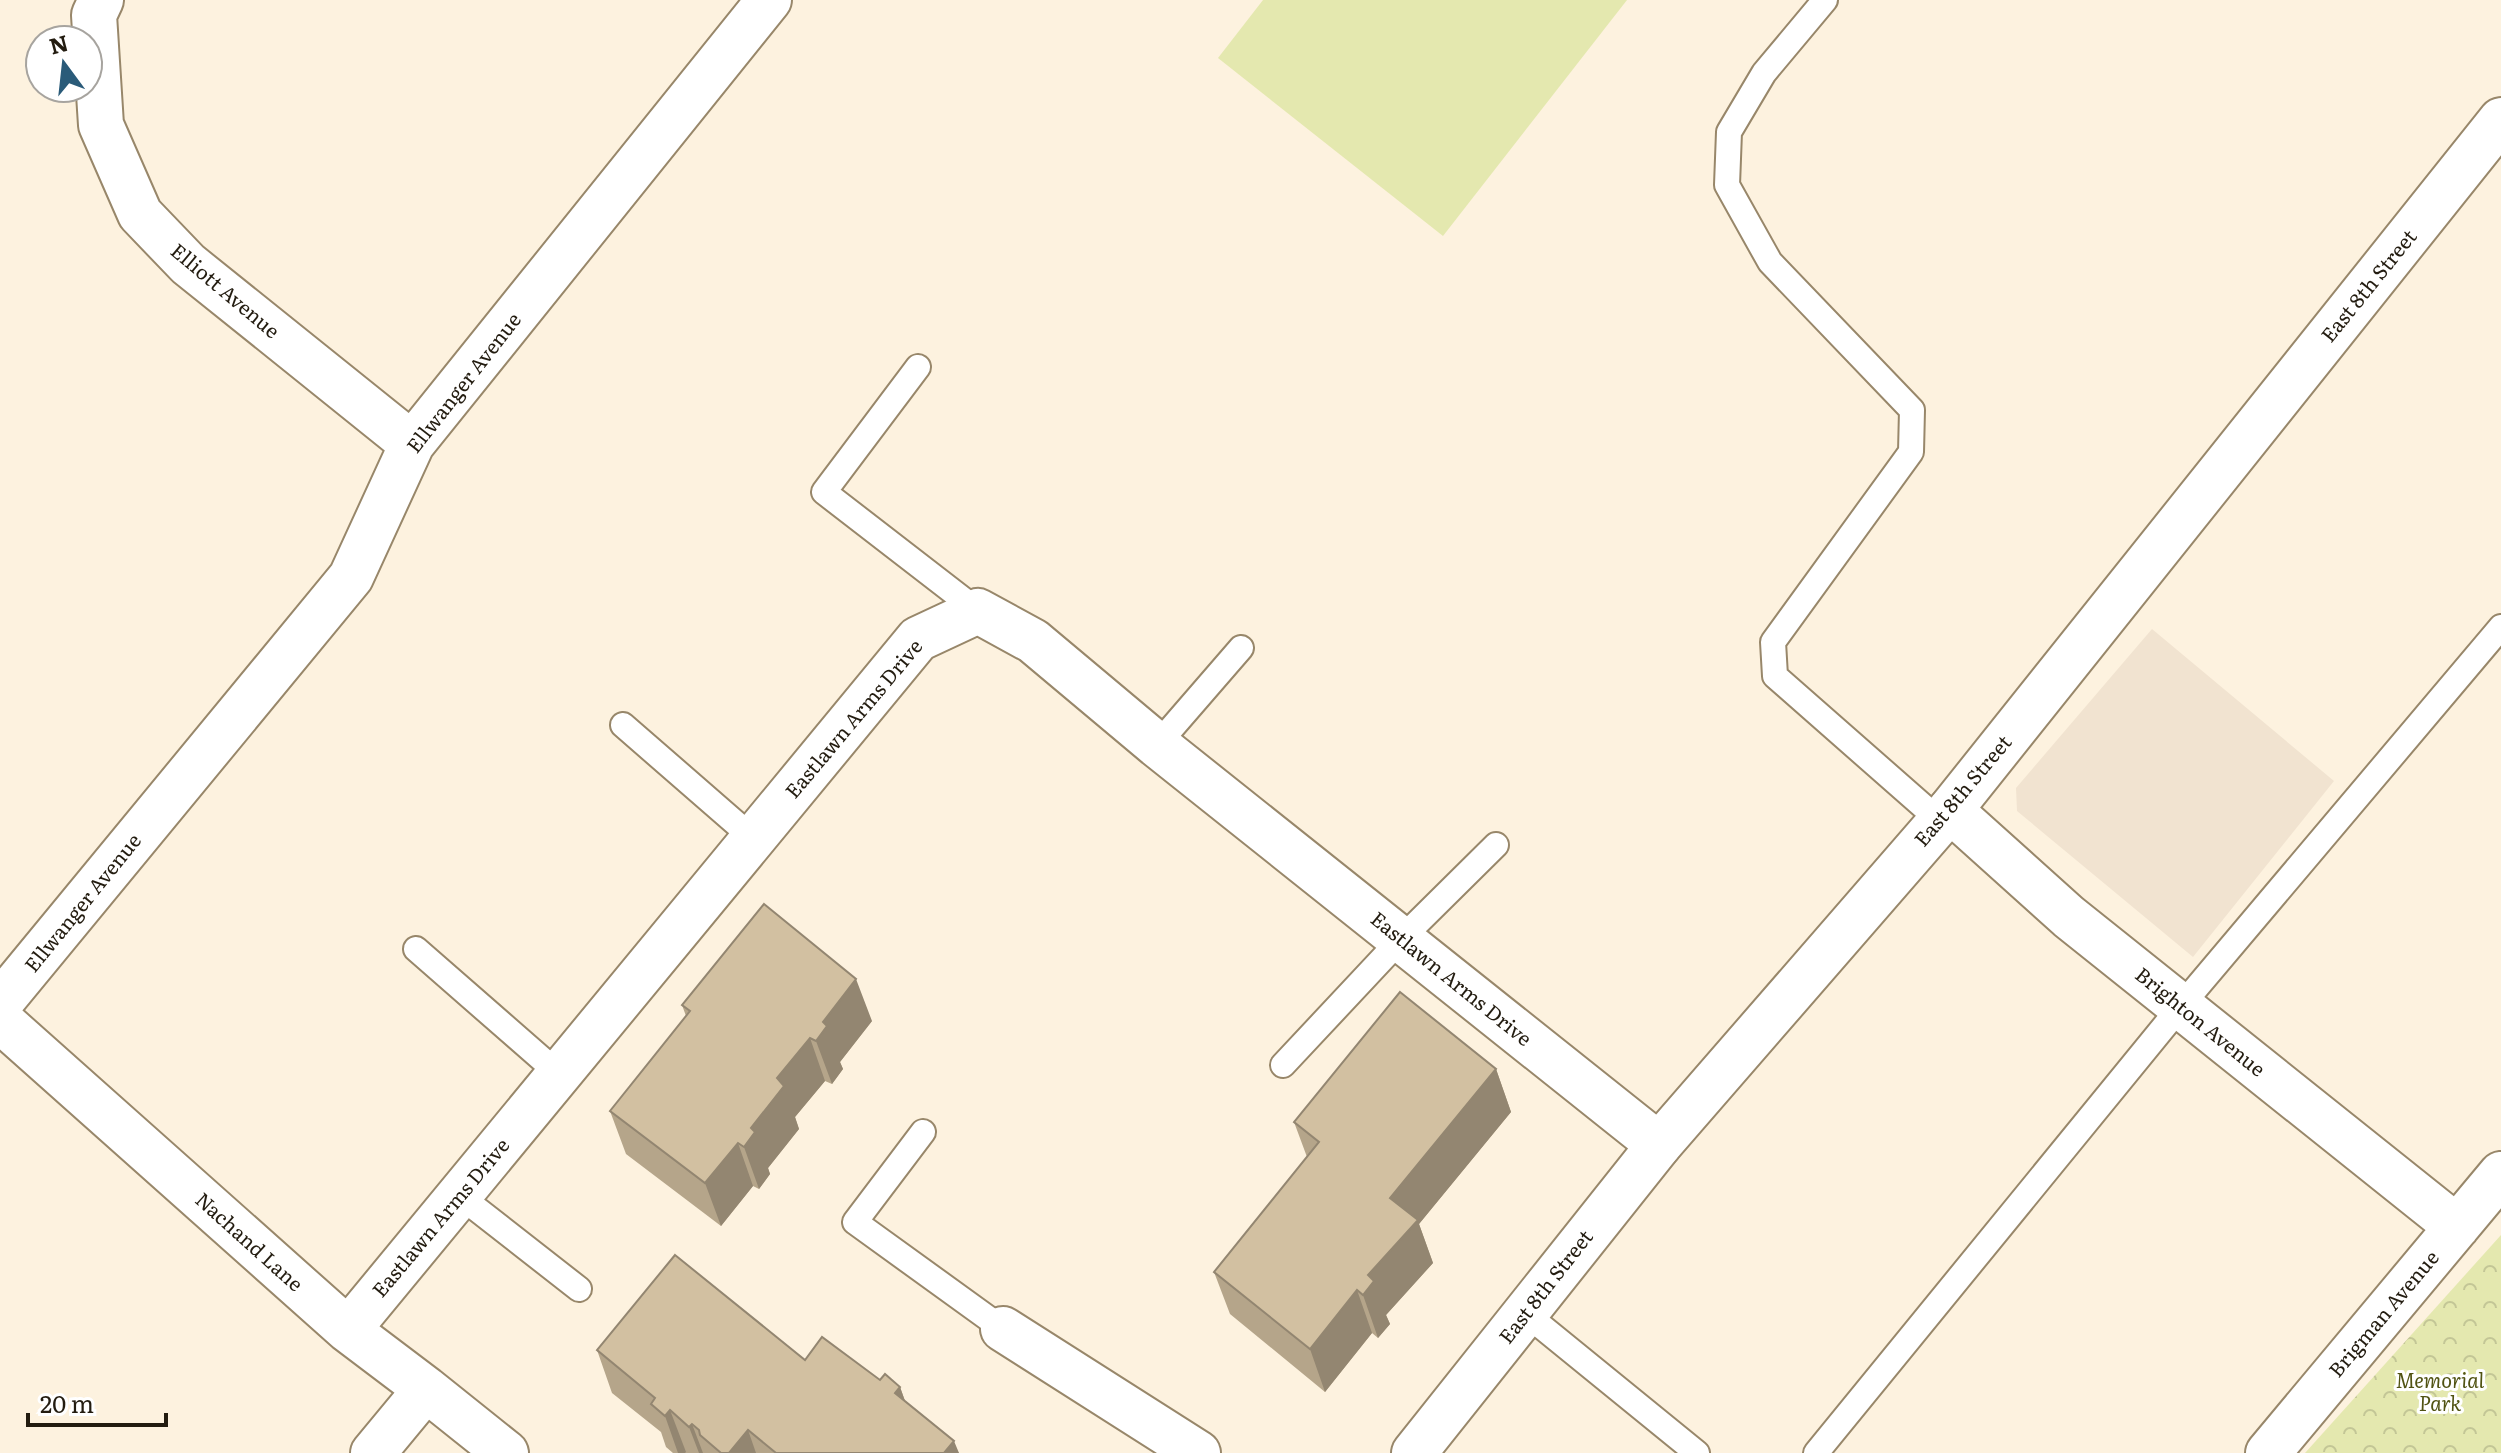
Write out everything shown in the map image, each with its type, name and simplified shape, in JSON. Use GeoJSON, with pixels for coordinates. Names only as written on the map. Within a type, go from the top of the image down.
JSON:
{"type":"FeatureCollection","features":[{"type":"Feature","properties":{"kind":"street","name":"Elliott Avenue"},"geometry":{"type":"LineString","coordinates":[[101,0],[94,15],[101,125],[140,214],[188,264],[412,444]]}},
{"type":"Feature","properties":{"kind":"street","name":"Ellwanger Avenue"},"geometry":{"type":"LineString","coordinates":[[0,1003],[351,577],[412,444],[769,0]]}},
{"type":"Feature","properties":{"kind":"street","name":"East 8th Street"},"geometry":{"type":"LineString","coordinates":[[1414,1453],[1659,1145],[1945,816],[2501,120]]}},
{"type":"Feature","properties":{"kind":"street","name":"Eastlawn Arms Drive"},"geometry":{"type":"LineString","coordinates":[[348,1330],[918,639],[978,611],[1033,641],[1157,745],[1659,1145]]}},
{"type":"Feature","properties":{"kind":"street","name":"Brighton Avenue"},"geometry":{"type":"LineString","coordinates":[[1945,816],[2457,1227]]}},
{"type":"Feature","properties":{"kind":"street","name":"Nachand Lane"},"geometry":{"type":"LineString","coordinates":[[0,1020],[348,1330],[506,1453]]}},
{"type":"Feature","properties":{"kind":"street","name":"Brigman Avenue"},"geometry":{"type":"LineString","coordinates":[[2268,1453],[2501,1174]]}},
{"type":"Feature","properties":{"kind":"street"},"geometry":{"type":"LineString","coordinates":[[1003,1329],[1198,1453]]}},
{"type":"Feature","properties":{"kind":"street"},"geometry":{"type":"LineString","coordinates":[[373,1453],[426,1389]]}},
{"type":"Feature","properties":{"kind":"lane"},"geometry":{"type":"LineString","coordinates":[[1825,0],[1764,73],[1729,132],[1727,185],[1770,262],[1912,410],[1911,452],[1773,642],[1775,676],[1945,816]]}},
{"type":"Feature","properties":{"kind":"lane"},"geometry":{"type":"LineString","coordinates":[[918,367],[824,492],[978,611]]}},
{"type":"Feature","properties":{"kind":"lane"},"geometry":{"type":"LineString","coordinates":[[1816,1453],[2181,1006],[2501,627]]}},
{"type":"Feature","properties":{"kind":"lane"},"geometry":{"type":"LineString","coordinates":[[1157,745],[1241,648]]}},
{"type":"Feature","properties":{"kind":"lane"},"geometry":{"type":"LineString","coordinates":[[623,725],[754,839]]}},
{"type":"Feature","properties":{"kind":"lane"},"geometry":{"type":"LineString","coordinates":[[1283,1065],[1401,939],[1496,845]]}},
{"type":"Feature","properties":{"kind":"lane"},"geometry":{"type":"LineString","coordinates":[[416,949],[559,1074]]}},
{"type":"Feature","properties":{"kind":"lane"},"geometry":{"type":"LineString","coordinates":[[923,1132],[855,1222],[1003,1329]]}},
{"type":"Feature","properties":{"kind":"lane"},"geometry":{"type":"LineString","coordinates":[[460,1196],[579,1289]]}},
{"type":"Feature","properties":{"kind":"lane"},"geometry":{"type":"LineString","coordinates":[[1525,1313],[1697,1453]]}},
{"type":"Feature","properties":{"kind":"shaded area"},"geometry":{"type":"Polygon","coordinates":[[[2152,629],[2334,781],[2193,957],[2017,811],[2016,788],[2152,629]]]}},
{"type":"Feature","properties":{"kind":"green space"},"geometry":{"type":"Polygon","coordinates":[[[1263,0],[1627,0],[1443,236],[1218,58],[1263,0]]]}},
{"type":"Feature","properties":{"kind":"green space","name":"Memorial Park"},"geometry":{"type":"Polygon","coordinates":[[[2501,1235],[2501,1453],[2305,1453],[2501,1235]]]}},
{"type":"Feature","properties":{"kind":"building"},"geometry":{"type":"Polygon","coordinates":[[[764,904],[856,979],[823,1022],[827,1026],[816,1041],[810,1038],[777,1078],[784,1086],[751,1128],[755,1132],[744,1147],[738,1143],[705,1183],[610,1111],[690,1011],[682,1005],[764,904]]]}},
{"type":"Feature","properties":{"kind":"building"},"geometry":{"type":"Polygon","coordinates":[[[1400,992],[1496,1069],[1390,1198],[1418,1220],[1368,1275],[1374,1281],[1363,1295],[1357,1290],[1310,1349],[1214,1272],[1319,1142],[1294,1122],[1400,992]]]}},
{"type":"Feature","properties":{"kind":"building"},"geometry":{"type":"Polygon","coordinates":[[[675,1255],[805,1360],[822,1337],[880,1380],[885,1374],[900,1387],[895,1393],[954,1441],[944,1453],[776,1453],[748,1430],[729,1453],[721,1453],[692,1424],[689,1427],[670,1410],[665,1416],[651,1404],[655,1398],[597,1350],[675,1255]]]}}]}
